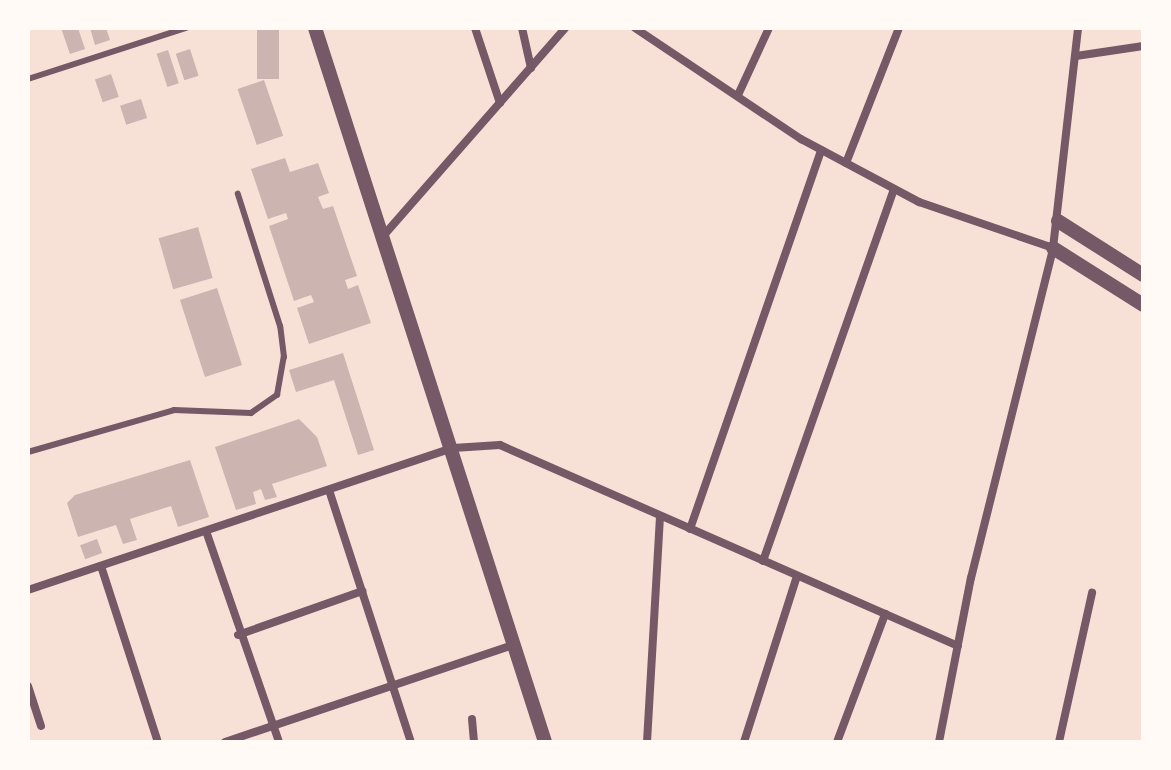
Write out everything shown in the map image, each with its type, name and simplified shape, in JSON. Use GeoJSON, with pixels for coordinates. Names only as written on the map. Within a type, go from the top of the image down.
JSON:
{"type":"FeatureCollection","features":[{"type":"Feature","properties":{"kind":"street"},"geometry":{"type":"LineString","coordinates":[[315,28],[453,448],[545,742]]}},
{"type":"Feature","properties":{"kind":"street"},"geometry":{"type":"LineString","coordinates":[[475,28],[500,103]]}},
{"type":"Feature","properties":{"kind":"street"},"geometry":{"type":"LineString","coordinates":[[522,28],[531,68]]}},
{"type":"Feature","properties":{"kind":"street"},"geometry":{"type":"LineString","coordinates":[[384,235],[565,28]]}},
{"type":"Feature","properties":{"kind":"street"},"geometry":{"type":"LineString","coordinates":[[635,28],[821,150],[894,189],[1053,248],[1143,305]]}},
{"type":"Feature","properties":{"kind":"street"},"geometry":{"type":"LineString","coordinates":[[738,95],[769,28]]}},
{"type":"Feature","properties":{"kind":"street"},"geometry":{"type":"LineString","coordinates":[[846,163],[899,28]]}},
{"type":"Feature","properties":{"kind":"street"},"geometry":{"type":"LineString","coordinates":[[939,742],[958,646],[1053,248],[1078,28]]}},
{"type":"Feature","properties":{"kind":"street"},"geometry":{"type":"LineString","coordinates":[[1076,56],[1143,46]]}},
{"type":"Feature","properties":{"kind":"street"},"geometry":{"type":"LineString","coordinates":[[690,529],[821,150]]}},
{"type":"Feature","properties":{"kind":"street"},"geometry":{"type":"LineString","coordinates":[[763,561],[894,189]]}},
{"type":"Feature","properties":{"kind":"street"},"geometry":{"type":"LineString","coordinates":[[1058,221],[1143,275]]}},
{"type":"Feature","properties":{"kind":"street"},"geometry":{"type":"LineString","coordinates":[[28,590],[453,448],[500,445],[958,646]]}},
{"type":"Feature","properties":{"kind":"street"},"geometry":{"type":"LineString","coordinates":[[329,490],[411,742]]}},
{"type":"Feature","properties":{"kind":"street"},"geometry":{"type":"LineString","coordinates":[[647,742],[660,516]]}},
{"type":"Feature","properties":{"kind":"street"},"geometry":{"type":"LineString","coordinates":[[206,531],[238,635],[272,731],[279,742]]}},
{"type":"Feature","properties":{"kind":"street"},"geometry":{"type":"LineString","coordinates":[[101,566],[158,742]]}},
{"type":"Feature","properties":{"kind":"street"},"geometry":{"type":"LineString","coordinates":[[744,742],[797,576]]}},
{"type":"Feature","properties":{"kind":"street"},"geometry":{"type":"LineString","coordinates":[[238,635],[362,591]]}},
{"type":"Feature","properties":{"kind":"street"},"geometry":{"type":"LineString","coordinates":[[1059,742],[1092,593]]}},
{"type":"Feature","properties":{"kind":"street"},"geometry":{"type":"LineString","coordinates":[[837,742],[885,614]]}},
{"type":"Feature","properties":{"kind":"street"},"geometry":{"type":"LineString","coordinates":[[225,742],[272,731],[515,645]]}},
{"type":"Feature","properties":{"kind":"street"},"geometry":{"type":"LineString","coordinates":[[28,686],[41,726]]}},
{"type":"Feature","properties":{"kind":"street"},"geometry":{"type":"LineString","coordinates":[[472,719],[474,742]]}},
{"type":"Feature","properties":{"kind":"lane"},"geometry":{"type":"LineString","coordinates":[[28,79],[186,28]]}},
{"type":"Feature","properties":{"kind":"lane"},"geometry":{"type":"LineString","coordinates":[[28,452],[174,410],[251,413],[277,395],[284,367],[280,326],[238,194]]}},
{"type":"Feature","properties":{"kind":"building"},"geometry":{"type":"Polygon","coordinates":[[[61,28],[78,28],[85,49],[70,54],[61,28]]]}},
{"type":"Feature","properties":{"kind":"building"},"geometry":{"type":"Polygon","coordinates":[[[90,28],[106,28],[110,40],[95,45],[90,28]]]}},
{"type":"Feature","properties":{"kind":"building"},"geometry":{"type":"Polygon","coordinates":[[[257,28],[279,28],[279,79],[257,79],[257,28]]]}},
{"type":"Feature","properties":{"kind":"building"},"geometry":{"type":"Polygon","coordinates":[[[190,49],[199,76],[184,80],[176,54],[190,49]]]}},
{"type":"Feature","properties":{"kind":"building"},"geometry":{"type":"Polygon","coordinates":[[[168,50],[179,83],[167,87],[157,54],[168,50]]]}},
{"type":"Feature","properties":{"kind":"building"},"geometry":{"type":"Polygon","coordinates":[[[111,74],[119,97],[103,102],[95,80],[111,74]]]}},
{"type":"Feature","properties":{"kind":"building"},"geometry":{"type":"Polygon","coordinates":[[[264,80],[283,136],[257,145],[238,89],[264,80]]]}},
{"type":"Feature","properties":{"kind":"building"},"geometry":{"type":"Polygon","coordinates":[[[141,99],[147,118],[126,125],[120,106],[141,99]]]}},
{"type":"Feature","properties":{"kind":"building"},"geometry":{"type":"Polygon","coordinates":[[[285,158],[290,172],[318,163],[329,193],[318,197],[323,209],[333,206],[357,276],[345,280],[348,289],[358,285],[371,323],[309,344],[297,308],[314,302],[311,295],[294,301],[269,226],[288,219],[286,213],[268,219],[251,169],[285,158]]]}},
{"type":"Feature","properties":{"kind":"building"},"geometry":{"type":"Polygon","coordinates":[[[198,227],[213,278],[173,289],[159,238],[198,227]]]}},
{"type":"Feature","properties":{"kind":"building"},"geometry":{"type":"Polygon","coordinates":[[[217,288],[242,365],[205,377],[180,300],[217,288]]]}},
{"type":"Feature","properties":{"kind":"building"},"geometry":{"type":"Polygon","coordinates":[[[343,353],[374,450],[358,455],[334,380],[296,392],[289,370],[343,353]]]}},
{"type":"Feature","properties":{"kind":"building"},"geometry":{"type":"Polygon","coordinates":[[[299,419],[317,437],[327,466],[272,484],[277,497],[265,500],[261,489],[253,492],[256,504],[236,510],[215,447],[299,419]]]}},
{"type":"Feature","properties":{"kind":"building"},"geometry":{"type":"Polygon","coordinates":[[[190,460],[209,517],[178,527],[171,506],[130,519],[137,540],[123,544],[116,525],[78,537],[67,503],[75,495],[190,460]]]}},
{"type":"Feature","properties":{"kind":"building"},"geometry":{"type":"Polygon","coordinates":[[[97,539],[102,553],[85,559],[80,545],[97,539]]]}}]}
